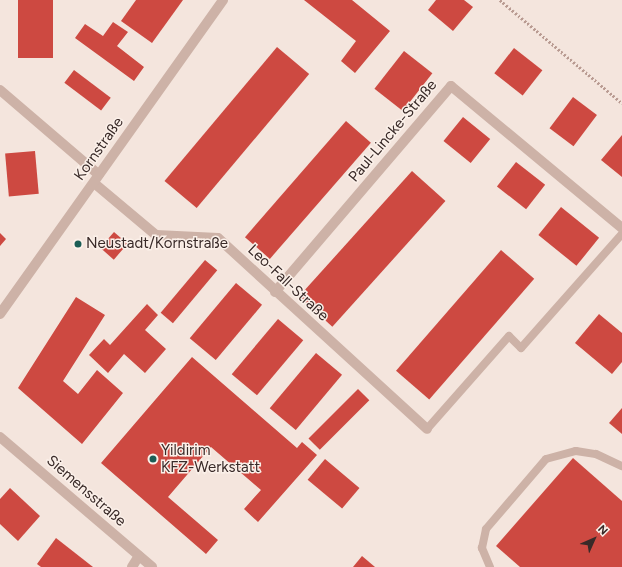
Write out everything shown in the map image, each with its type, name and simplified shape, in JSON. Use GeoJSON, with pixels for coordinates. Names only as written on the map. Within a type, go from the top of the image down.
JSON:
{"type":"FeatureCollection","features":[{"type":"Feature","properties":{"kind":"street","name":"Kornstraße"},"geometry":{"type":"LineString","coordinates":[[0,314],[223,0]]}},
{"type":"Feature","properties":{"kind":"street","name":"Paul-Lincke-Straße"},"geometry":{"type":"LineString","coordinates":[[275,292],[451,86],[622,228]]}},
{"type":"Feature","properties":{"kind":"street","name":"Leo-Fall-Straße"},"geometry":{"type":"LineString","coordinates":[[0,90],[156,235],[218,238],[275,292],[427,429]]}},
{"type":"Feature","properties":{"kind":"street","name":"Siemensstraße"},"geometry":{"type":"LineString","coordinates":[[0,437],[152,567]]}},
{"type":"Feature","properties":{"kind":"street"},"geometry":{"type":"LineString","coordinates":[[132,567],[139,556]]}},
{"type":"Feature","properties":{"kind":"lane"},"geometry":{"type":"LineString","coordinates":[[427,429],[509,336],[521,348],[622,234]]}},
{"type":"Feature","properties":{"kind":"lane"},"geometry":{"type":"LineString","coordinates":[[490,567],[482,548],[486,529],[536,466],[546,459],[576,451],[596,454],[622,466]]}},
{"type":"Feature","properties":{"kind":"path"},"geometry":{"type":"LineString","coordinates":[[500,0],[622,103]]}},
{"type":"Feature","properties":{"kind":"building"},"geometry":{"type":"Polygon","coordinates":[[[18,0],[53,0],[53,58],[18,58],[18,0]]]}},
{"type":"Feature","properties":{"kind":"building"},"geometry":{"type":"Polygon","coordinates":[[[136,0],[183,0],[152,43],[121,21],[136,0]]]}},
{"type":"Feature","properties":{"kind":"building"},"geometry":{"type":"Polygon","coordinates":[[[304,0],[352,0],[390,31],[355,73],[341,61],[356,41],[304,0]]]}},
{"type":"Feature","properties":{"kind":"building"},"geometry":{"type":"Polygon","coordinates":[[[436,0],[464,0],[473,7],[453,31],[428,10],[436,0]]]}},
{"type":"Feature","properties":{"kind":"building"},"geometry":{"type":"Polygon","coordinates":[[[113,22],[128,32],[117,46],[144,67],[134,81],[75,38],[85,24],[103,36],[113,22]]]}},
{"type":"Feature","properties":{"kind":"building"},"geometry":{"type":"Polygon","coordinates":[[[277,47],[309,74],[197,208],[165,181],[277,47]]]}},
{"type":"Feature","properties":{"kind":"building"},"geometry":{"type":"Polygon","coordinates":[[[514,48],[542,70],[523,95],[494,73],[514,48]]]}},
{"type":"Feature","properties":{"kind":"building"},"geometry":{"type":"Polygon","coordinates":[[[404,51],[432,73],[403,111],[374,89],[404,51]]]}},
{"type":"Feature","properties":{"kind":"building"},"geometry":{"type":"Polygon","coordinates":[[[74,70],[111,98],[101,110],[64,83],[74,70]]]}},
{"type":"Feature","properties":{"kind":"building"},"geometry":{"type":"Polygon","coordinates":[[[573,97],[597,115],[573,146],[550,128],[573,97]]]}},
{"type":"Feature","properties":{"kind":"building"},"geometry":{"type":"Polygon","coordinates":[[[463,117],[490,139],[471,163],[443,141],[463,117]]]}},
{"type":"Feature","properties":{"kind":"building"},"geometry":{"type":"Polygon","coordinates":[[[346,121],[371,143],[270,259],[245,237],[346,121]]]}},
{"type":"Feature","properties":{"kind":"building"},"geometry":{"type":"Polygon","coordinates":[[[622,135],[622,177],[601,160],[622,135]]]}},
{"type":"Feature","properties":{"kind":"building"},"geometry":{"type":"Polygon","coordinates":[[[35,151],[39,194],[9,196],[5,154],[35,151]]]}},
{"type":"Feature","properties":{"kind":"building"},"geometry":{"type":"Polygon","coordinates":[[[516,162],[545,185],[526,209],[497,186],[516,162]]]}},
{"type":"Feature","properties":{"kind":"building"},"geometry":{"type":"Polygon","coordinates":[[[412,171],[445,201],[332,327],[299,297],[412,171]]]}},
{"type":"Feature","properties":{"kind":"building"},"geometry":{"type":"Polygon","coordinates":[[[561,207],[599,238],[576,266],[538,235],[561,207]]]}},
{"type":"Feature","properties":{"kind":"building"},"geometry":{"type":"Polygon","coordinates":[[[114,232],[128,244],[114,260],[100,248],[114,232]]]}},
{"type":"Feature","properties":{"kind":"building"},"geometry":{"type":"Polygon","coordinates":[[[0,233],[6,239],[0,246],[0,233]]]}},
{"type":"Feature","properties":{"kind":"building"},"geometry":{"type":"Polygon","coordinates":[[[501,250],[534,279],[429,400],[396,371],[501,250]]]}},
{"type":"Feature","properties":{"kind":"building"},"geometry":{"type":"Polygon","coordinates":[[[205,260],[217,270],[173,323],[161,313],[205,260]]]}},
{"type":"Feature","properties":{"kind":"building"},"geometry":{"type":"Polygon","coordinates":[[[236,283],[262,305],[216,360],[190,338],[236,283]]]}},
{"type":"Feature","properties":{"kind":"building"},"geometry":{"type":"Polygon","coordinates":[[[76,297],[105,315],[63,381],[78,394],[97,370],[123,393],[82,444],[18,388],[76,297]]]}},
{"type":"Feature","properties":{"kind":"building"},"geometry":{"type":"Polygon","coordinates":[[[147,304],[158,315],[145,330],[166,349],[145,373],[124,354],[108,373],[89,355],[104,339],[110,345],[147,304]]]}},
{"type":"Feature","properties":{"kind":"building"},"geometry":{"type":"Polygon","coordinates":[[[599,314],[622,333],[622,362],[612,374],[575,343],[599,314]]]}},
{"type":"Feature","properties":{"kind":"building"},"geometry":{"type":"Polygon","coordinates":[[[278,319],[303,340],[257,395],[232,374],[278,319]]]}},
{"type":"Feature","properties":{"kind":"building"},"geometry":{"type":"Polygon","coordinates":[[[316,353],[342,375],[296,430],[270,408],[316,353]]]}},
{"type":"Feature","properties":{"kind":"building","name":"Yildirim KFZ-Werkstatt"},"geometry":{"type":"Polygon","coordinates":[[[192,357],[297,448],[302,442],[317,455],[258,522],[244,509],[261,490],[211,447],[168,497],[218,540],[206,554],[101,463],[192,357]]]}},
{"type":"Feature","properties":{"kind":"building"},"geometry":{"type":"Polygon","coordinates":[[[358,389],[369,400],[320,450],[309,438],[358,389]]]}},
{"type":"Feature","properties":{"kind":"building"},"geometry":{"type":"Polygon","coordinates":[[[622,408],[622,434],[609,423],[622,408]]]}},
{"type":"Feature","properties":{"kind":"building"},"geometry":{"type":"Polygon","coordinates":[[[573,458],[622,501],[622,567],[520,567],[496,546],[573,458]]]}},
{"type":"Feature","properties":{"kind":"building"},"geometry":{"type":"Polygon","coordinates":[[[325,459],[359,488],[342,509],[308,480],[325,459]]]}},
{"type":"Feature","properties":{"kind":"building"},"geometry":{"type":"Polygon","coordinates":[[[10,488],[40,516],[18,541],[0,524],[0,499],[10,488]]]}},
{"type":"Feature","properties":{"kind":"building"},"geometry":{"type":"Polygon","coordinates":[[[56,538],[93,567],[41,567],[37,564],[56,538]]]}},
{"type":"Feature","properties":{"kind":"building"},"geometry":{"type":"Polygon","coordinates":[[[362,556],[375,567],[353,567],[362,556]]]}},
{"type":"Feature","properties":{"kind":"place","name":"Neustadt/Kornstraße"},"geometry":{"type":"Point","coordinates":[78,244]}},
{"type":"Feature","properties":{"kind":"place","name":"Yildirim KFZ-Werkstatt"},"geometry":{"type":"Point","coordinates":[153,459]}}]}
